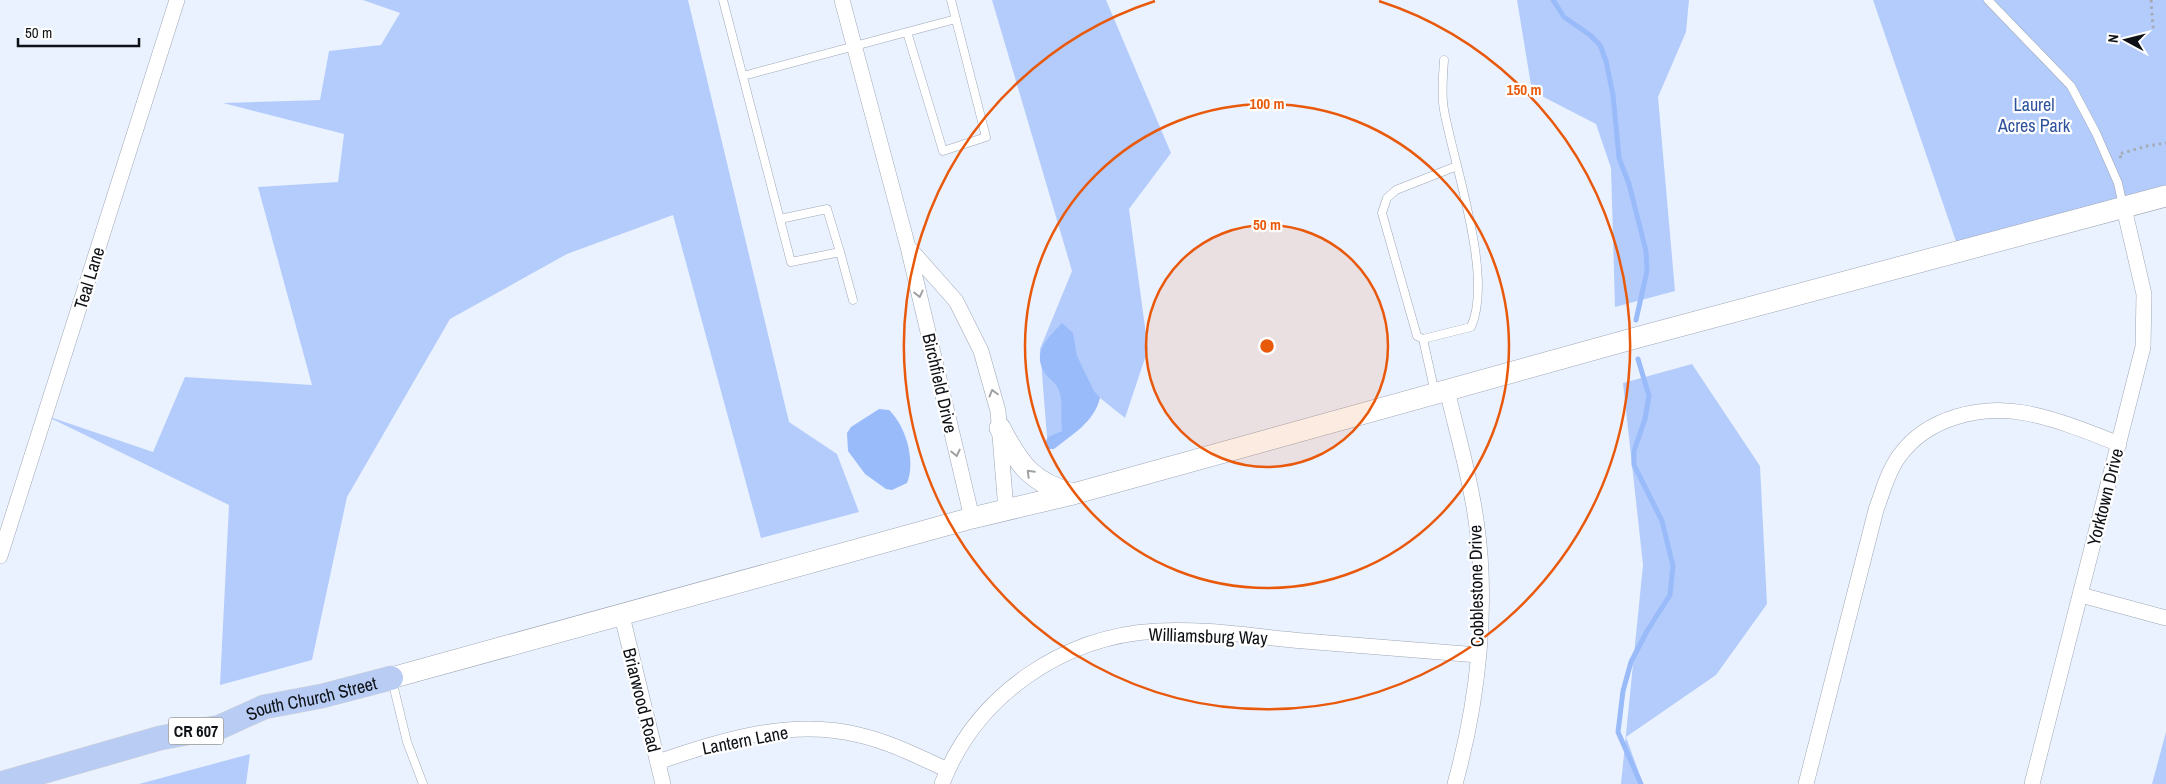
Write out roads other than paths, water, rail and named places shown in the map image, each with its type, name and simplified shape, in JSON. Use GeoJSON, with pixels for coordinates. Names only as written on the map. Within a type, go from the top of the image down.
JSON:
{"type":"FeatureCollection","features":[{"type":"Feature","properties":{"kind":"main road"},"geometry":{"type":"LineString","coordinates":[[391,678],[622,616],[972,518],[1073,494],[1441,391],[2166,196]]}},
{"type":"Feature","properties":{"kind":"main road"},"geometry":{"type":"LineString","coordinates":[[1000,428],[1015,457],[1034,478],[1054,489],[1073,494]]}},
{"type":"Feature","properties":{"kind":"main road","name":"South Church Street"},"geometry":{"type":"LineString","coordinates":[[0,784],[160,738],[220,727],[264,707],[322,696],[391,678]]}},
{"type":"Feature","properties":{"kind":"street","name":"Teal Lane"},"geometry":{"type":"LineString","coordinates":[[0,556],[177,0]]}},
{"type":"Feature","properties":{"kind":"street","name":"Birchfield Drive"},"geometry":{"type":"LineString","coordinates":[[842,0],[908,247],[972,518]]}},
{"type":"Feature","properties":{"kind":"street","name":"Yorktown Drive"},"geometry":{"type":"LineString","coordinates":[[2032,784],[2139,367],[2145,311],[2141,279],[2124,208]]}},
{"type":"Feature","properties":{"kind":"street","name":"Birchfield Drive"},"geometry":{"type":"LineString","coordinates":[[908,247],[956,301],[981,351],[998,412],[1006,510]]}},
{"type":"Feature","properties":{"kind":"street","name":"Cobblestone Drive"},"geometry":{"type":"LineString","coordinates":[[1441,391],[1468,476],[1476,520],[1480,589],[1478,655],[1472,710],[1455,784]]}},
{"type":"Feature","properties":{"kind":"street"},"geometry":{"type":"LineString","coordinates":[[1806,784],[1876,510],[1890,471],[1914,440],[1945,420],[1963,414],[2000,412],[2024,413],[2119,444]]}},
{"type":"Feature","properties":{"kind":"street"},"geometry":{"type":"LineString","coordinates":[[2081,595],[2166,618]]}},
{"type":"Feature","properties":{"kind":"street","name":"Briarwood Road"},"geometry":{"type":"LineString","coordinates":[[622,616],[663,784]]}},
{"type":"Feature","properties":{"kind":"street","name":"Williamsburg Way"},"geometry":{"type":"LineString","coordinates":[[942,784],[948,770],[976,724],[990,708],[1024,677],[1065,654],[1111,638],[1159,631],[1209,632],[1478,655]]}},
{"type":"Feature","properties":{"kind":"street","name":"Lantern Lane"},"geometry":{"type":"LineString","coordinates":[[658,762],[739,738],[777,730],[819,729],[857,734],[875,739],[948,770]]}},
{"type":"Feature","properties":{"kind":"lane"},"geometry":{"type":"LineString","coordinates":[[723,0],[791,262],[840,252]]}},
{"type":"Feature","properties":{"kind":"lane"},"geometry":{"type":"LineString","coordinates":[[907,32],[943,151],[986,137],[951,0]]}},
{"type":"Feature","properties":{"kind":"lane"},"geometry":{"type":"LineString","coordinates":[[1988,0],[2070,86],[2096,134],[2118,183],[2124,208]]}},
{"type":"Feature","properties":{"kind":"lane"},"geometry":{"type":"LineString","coordinates":[[743,76],[956,19]]}},
{"type":"Feature","properties":{"kind":"lane"},"geometry":{"type":"LineString","coordinates":[[1444,60],[1443,108],[1457,166],[1476,261],[1478,284],[1474,320],[1471,327],[1423,338],[1417,336],[1382,212],[1384,204],[1396,190],[1457,166]]}},
{"type":"Feature","properties":{"kind":"lane"},"geometry":{"type":"LineString","coordinates":[[780,219],[827,208],[853,300]]}},
{"type":"Feature","properties":{"kind":"lane"},"geometry":{"type":"LineString","coordinates":[[1423,338],[1441,391]]}},
{"type":"Feature","properties":{"kind":"lane"},"geometry":{"type":"LineString","coordinates":[[391,678],[407,742],[423,784]]}},
{"type":"Feature","properties":{"kind":"waterway"},"geometry":{"type":"LineString","coordinates":[[1553,0],[1564,17],[1590,35],[1600,45],[1606,61],[1613,95],[1619,158],[1629,184],[1646,251],[1647,271],[1636,320]]}},
{"type":"Feature","properties":{"kind":"waterway"},"geometry":{"type":"LineString","coordinates":[[1638,359],[1649,396],[1645,419],[1634,451],[1634,465],[1662,521],[1673,566],[1670,595],[1647,631],[1631,662],[1623,691],[1618,732],[1641,784]]}},
{"type":"Feature","properties":{"kind":"park label","name":"Laurel Acres Park"},"geometry":{"type":"Point","coordinates":[2034,114]}}]}
